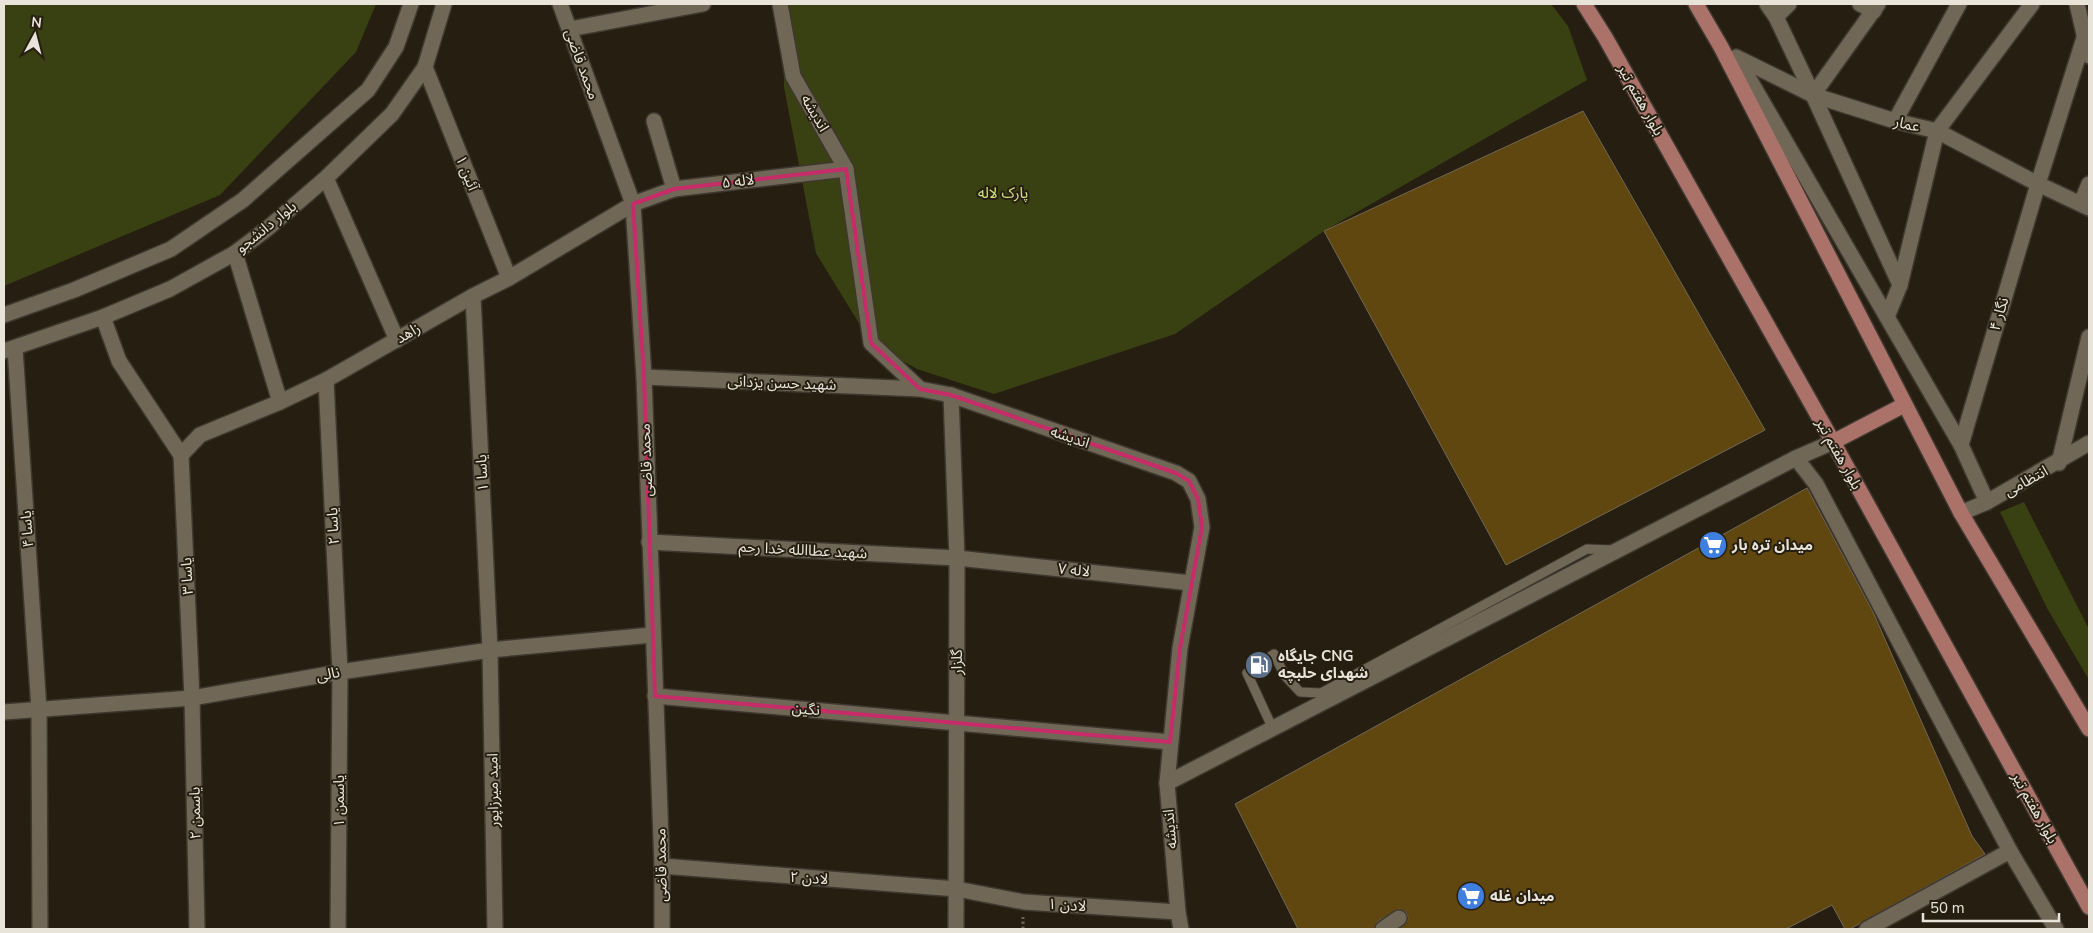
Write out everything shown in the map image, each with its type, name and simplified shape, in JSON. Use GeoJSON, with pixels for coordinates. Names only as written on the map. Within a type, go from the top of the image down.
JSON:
{"type":"FeatureCollection","features":[{"type":"Feature","properties":{"kind":"main road","name":"بلوار هفتم تیر"},"geometry":{"type":"LineString","coordinates":[[1584,4],[1605,37],[1833,442],[2089,907]]}},
{"type":"Feature","properties":{"kind":"main road"},"geometry":{"type":"LineString","coordinates":[[1696,4],[1721,47],[1961,513],[2089,729]]}},
{"type":"Feature","properties":{"kind":"main road"},"geometry":{"type":"LineString","coordinates":[[1833,442],[1904,405]]}},
{"type":"Feature","properties":{"kind":"street"},"geometry":{"type":"LineString","coordinates":[[4,315],[74,290],[171,249],[243,200],[368,90],[396,47],[411,4]]}},
{"type":"Feature","properties":{"kind":"street","name":"بلوار دانشجو"},"geometry":{"type":"LineString","coordinates":[[9,350],[103,317],[170,289],[235,253],[268,228],[326,178],[392,114],[425,67],[444,4]]}},
{"type":"Feature","properties":{"kind":"street","name":"محمد قاضی"},"geometry":{"type":"LineString","coordinates":[[560,4],[633,204],[644,377],[662,866],[662,929]]}},
{"type":"Feature","properties":{"kind":"street"},"geometry":{"type":"LineString","coordinates":[[570,28],[703,4]]}},
{"type":"Feature","properties":{"kind":"street","name":"اندیشه"},"geometry":{"type":"LineString","coordinates":[[780,4],[794,76],[846,169],[871,343],[920,389],[951,395],[1176,473],[1189,481],[1198,499],[1202,527],[1180,648],[1167,783],[1181,929]]}},
{"type":"Feature","properties":{"kind":"street"},"geometry":{"type":"LineString","coordinates":[[1767,4],[1776,18],[1813,94],[1900,285]]}},
{"type":"Feature","properties":{"kind":"street"},"geometry":{"type":"LineString","coordinates":[[1776,18],[1789,4]]}},
{"type":"Feature","properties":{"kind":"street"},"geometry":{"type":"LineString","coordinates":[[1813,94],[1876,7],[1860,4]]}},
{"type":"Feature","properties":{"kind":"street"},"geometry":{"type":"LineString","coordinates":[[1894,122],[1959,4]]}},
{"type":"Feature","properties":{"kind":"street"},"geometry":{"type":"LineString","coordinates":[[1888,317],[1900,285],[1937,131],[2032,4]]}},
{"type":"Feature","properties":{"kind":"street"},"geometry":{"type":"LineString","coordinates":[[2077,4],[2089,56]]}},
{"type":"Feature","properties":{"kind":"street","name":"نگار ۴"},"geometry":{"type":"LineString","coordinates":[[1961,445],[2038,184],[2086,38]]}},
{"type":"Feature","properties":{"kind":"street","name":"عمار"},"geometry":{"type":"LineString","coordinates":[[1721,47],[1737,58],[1813,94],[1894,122],[1937,131],[2038,184],[2085,205]]}},
{"type":"Feature","properties":{"kind":"street"},"geometry":{"type":"LineString","coordinates":[[1737,58],[1961,445],[1987,502]]}},
{"type":"Feature","properties":{"kind":"street","name":"آئین ۱"},"geometry":{"type":"LineString","coordinates":[[425,67],[510,278]]}},
{"type":"Feature","properties":{"kind":"street"},"geometry":{"type":"LineString","coordinates":[[654,121],[674,189]]}},
{"type":"Feature","properties":{"kind":"street","name":"لاله ۵"},"geometry":{"type":"LineString","coordinates":[[633,204],[674,189],[846,169]]}},
{"type":"Feature","properties":{"kind":"street"},"geometry":{"type":"LineString","coordinates":[[326,178],[397,340]]}},
{"type":"Feature","properties":{"kind":"street"},"geometry":{"type":"LineString","coordinates":[[2085,205],[2089,184]]}},
{"type":"Feature","properties":{"kind":"street","name":"زاهد"},"geometry":{"type":"LineString","coordinates":[[181,454],[200,435],[280,402],[326,380],[473,296],[510,278],[633,204]]}},
{"type":"Feature","properties":{"kind":"street"},"geometry":{"type":"LineString","coordinates":[[235,253],[280,402]]}},
{"type":"Feature","properties":{"kind":"street","name":"یاسا ۱"},"geometry":{"type":"LineString","coordinates":[[473,296],[490,650]]}},
{"type":"Feature","properties":{"kind":"street"},"geometry":{"type":"LineString","coordinates":[[103,317],[119,361],[181,454]]}},
{"type":"Feature","properties":{"kind":"street"},"geometry":{"type":"LineString","coordinates":[[2058,463],[2089,337]]}},
{"type":"Feature","properties":{"kind":"street","name":"یاسا ۴"},"geometry":{"type":"LineString","coordinates":[[9,350],[39,710]]}},
{"type":"Feature","properties":{"kind":"street","name":"شهید حسن یزدانی"},"geometry":{"type":"LineString","coordinates":[[644,377],[920,389]]}},
{"type":"Feature","properties":{"kind":"street","name":"یاسا ۲"},"geometry":{"type":"LineString","coordinates":[[326,380],[340,672]]}},
{"type":"Feature","properties":{"kind":"street","name":"گلزار"},"geometry":{"type":"LineString","coordinates":[[951,395],[957,558],[956,929]]}},
{"type":"Feature","properties":{"kind":"street"},"geometry":{"type":"LineString","coordinates":[[1167,783],[1796,458],[1833,442]]}},
{"type":"Feature","properties":{"kind":"street","name":"انتظامی"},"geometry":{"type":"LineString","coordinates":[[1961,513],[1987,502],[2089,444]]}},
{"type":"Feature","properties":{"kind":"street","name":"یاسا ۳"},"geometry":{"type":"LineString","coordinates":[[181,454],[192,698]]}},
{"type":"Feature","properties":{"kind":"street"},"geometry":{"type":"LineString","coordinates":[[1796,458],[1816,484],[2010,851],[2056,929]]}},
{"type":"Feature","properties":{"kind":"street","name":"شهید عطاالله خدا رحم"},"geometry":{"type":"LineString","coordinates":[[649,542],[957,558]]}},
{"type":"Feature","properties":{"kind":"street","name":"لاله ۷"},"geometry":{"type":"LineString","coordinates":[[957,558],[1191,583]]}},
{"type":"Feature","properties":{"kind":"street","name":"نالی"},"geometry":{"type":"LineString","coordinates":[[4,712],[192,698],[340,672],[490,650],[652,635]]}},
{"type":"Feature","properties":{"kind":"street","name":"امید میرزاپور"},"geometry":{"type":"LineString","coordinates":[[490,650],[495,929]]}},
{"type":"Feature","properties":{"kind":"street","name":"یاسمن ۱"},"geometry":{"type":"LineString","coordinates":[[338,929],[340,672]]}},
{"type":"Feature","properties":{"kind":"street","name":"نگین"},"geometry":{"type":"LineString","coordinates":[[655,696],[1170,742]]}},
{"type":"Feature","properties":{"kind":"street","name":"یاسمن ۲"},"geometry":{"type":"LineString","coordinates":[[192,698],[197,929]]}},
{"type":"Feature","properties":{"kind":"street"},"geometry":{"type":"LineString","coordinates":[[39,710],[40,929]]}},
{"type":"Feature","properties":{"kind":"street"},"geometry":{"type":"LineString","coordinates":[[1867,929],[2010,851]]}},
{"type":"Feature","properties":{"kind":"street","name":"لادن ۲"},"geometry":{"type":"LineString","coordinates":[[662,866],[956,889]]}},
{"type":"Feature","properties":{"kind":"street","name":"لادن ۱"},"geometry":{"type":"LineString","coordinates":[[956,889],[1024,902],[1178,912]]}},
{"type":"Feature","properties":{"kind":"street"},"geometry":{"type":"LineString","coordinates":[[1383,929],[1399,918]]}},
{"type":"Feature","properties":{"kind":"lane"},"geometry":{"type":"LineString","coordinates":[[1273,729],[1247,673],[1274,654],[1285,676],[1300,692],[1321,693],[1587,549],[1621,550]]}},
{"type":"Feature","properties":{"kind":"highlighted area"},"geometry":{"type":"Polygon","coordinates":[[[846,169],[871,343],[920,389],[951,395],[1176,473],[1189,481],[1198,499],[1202,527],[1180,648],[1170,742],[655,696],[644,377],[633,204],[674,189],[846,169]]]}},
{"type":"Feature","properties":{"kind":"green space"},"geometry":{"type":"Polygon","coordinates":[[[4,4],[376,4],[356,52],[220,195],[4,286],[4,4]]]}},
{"type":"Feature","properties":{"kind":"green space","name":"پارک لاله"},"geometry":{"type":"Polygon","coordinates":[[[783,4],[1551,4],[1568,26],[1587,80],[1324,231],[1175,334],[994,394],[917,369],[871,343],[816,253],[784,87],[783,4]]]}},
{"type":"Feature","properties":{"kind":"green space"},"geometry":{"type":"Polygon","coordinates":[[[2024,502],[2089,629],[2089,680],[2047,608],[2000,512],[2024,502]]]}},
{"type":"Feature","properties":{"kind":"building"},"geometry":{"type":"Polygon","coordinates":[[[1583,111],[1765,430],[1506,565],[1324,231],[1583,111]]]}},
{"type":"Feature","properties":{"kind":"building"},"geometry":{"type":"Polygon","coordinates":[[[1807,488],[1873,612],[1972,836],[1985,854],[1850,929],[1845,929],[1832,905],[1786,929],[1399,929],[1407,922],[1408,918],[1406,912],[1399,909],[1378,921],[1374,929],[1298,929],[1235,804],[1807,488]]]}},
{"type":"Feature","properties":{"kind":"place","name":"میدان تره بار"},"geometry":{"type":"Point","coordinates":[1713,545]}},
{"type":"Feature","properties":{"kind":"place","name":"جایگاه CNG شهدای حلبچه"},"geometry":{"type":"Point","coordinates":[1259,665]}},
{"type":"Feature","properties":{"kind":"place","name":"میدان غله"},"geometry":{"type":"Point","coordinates":[1471,896]}}]}
